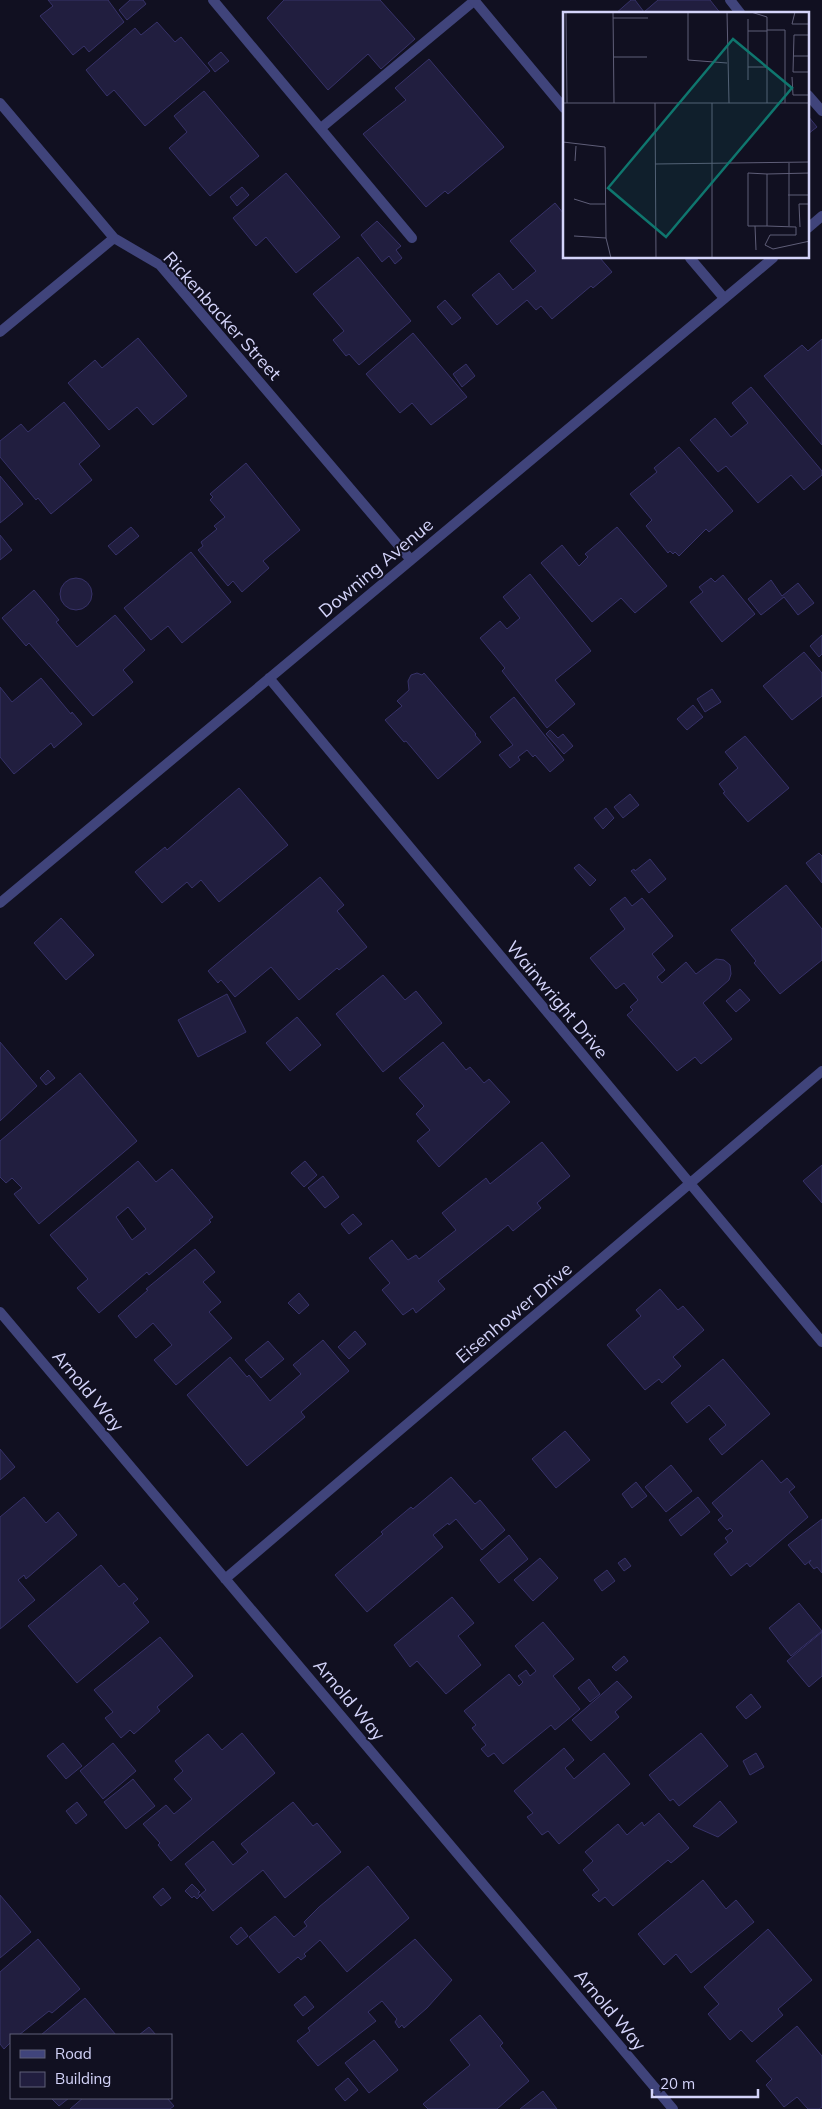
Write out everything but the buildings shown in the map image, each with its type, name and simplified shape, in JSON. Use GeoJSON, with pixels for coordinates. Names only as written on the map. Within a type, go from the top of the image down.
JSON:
{"type":"FeatureCollection","features":[{"type":"Feature","properties":{"kind":"street"},"geometry":{"type":"LineString","coordinates":[[213,0],[412,238]]}},
{"type":"Feature","properties":{"kind":"street"},"geometry":{"type":"LineString","coordinates":[[321,128],[474,0],[563,107]]}},
{"type":"Feature","properties":{"kind":"street"},"geometry":{"type":"LineString","coordinates":[[730,0],[739,12]]}},
{"type":"Feature","properties":{"kind":"street"},"geometry":{"type":"LineString","coordinates":[[810,97],[822,111]]}},
{"type":"Feature","properties":{"kind":"street","name":"Rickenbacker Street"},"geometry":{"type":"LineString","coordinates":[[0,103],[114,238],[160,265],[411,560]]}},
{"type":"Feature","properties":{"kind":"street"},"geometry":{"type":"LineString","coordinates":[[810,226],[822,216]]}},
{"type":"Feature","properties":{"kind":"street"},"geometry":{"type":"LineString","coordinates":[[0,332],[114,238]]}},
{"type":"Feature","properties":{"kind":"street"},"geometry":{"type":"LineString","coordinates":[[691,259],[724,298]]}},
{"type":"Feature","properties":{"kind":"street","name":"Downing Avenue"},"geometry":{"type":"LineString","coordinates":[[0,903],[772,259]]}},
{"type":"Feature","properties":{"kind":"street","name":"Wainwright Drive"},"geometry":{"type":"LineString","coordinates":[[269,678],[690,1186],[822,1342]]}},
{"type":"Feature","properties":{"kind":"street","name":"Eisenhower Drive"},"geometry":{"type":"LineString","coordinates":[[225,1579],[690,1186],[822,1071]]}},
{"type":"Feature","properties":{"kind":"street","name":"Arnold Way"},"geometry":{"type":"LineString","coordinates":[[0,1312],[673,2109]]}}]}
